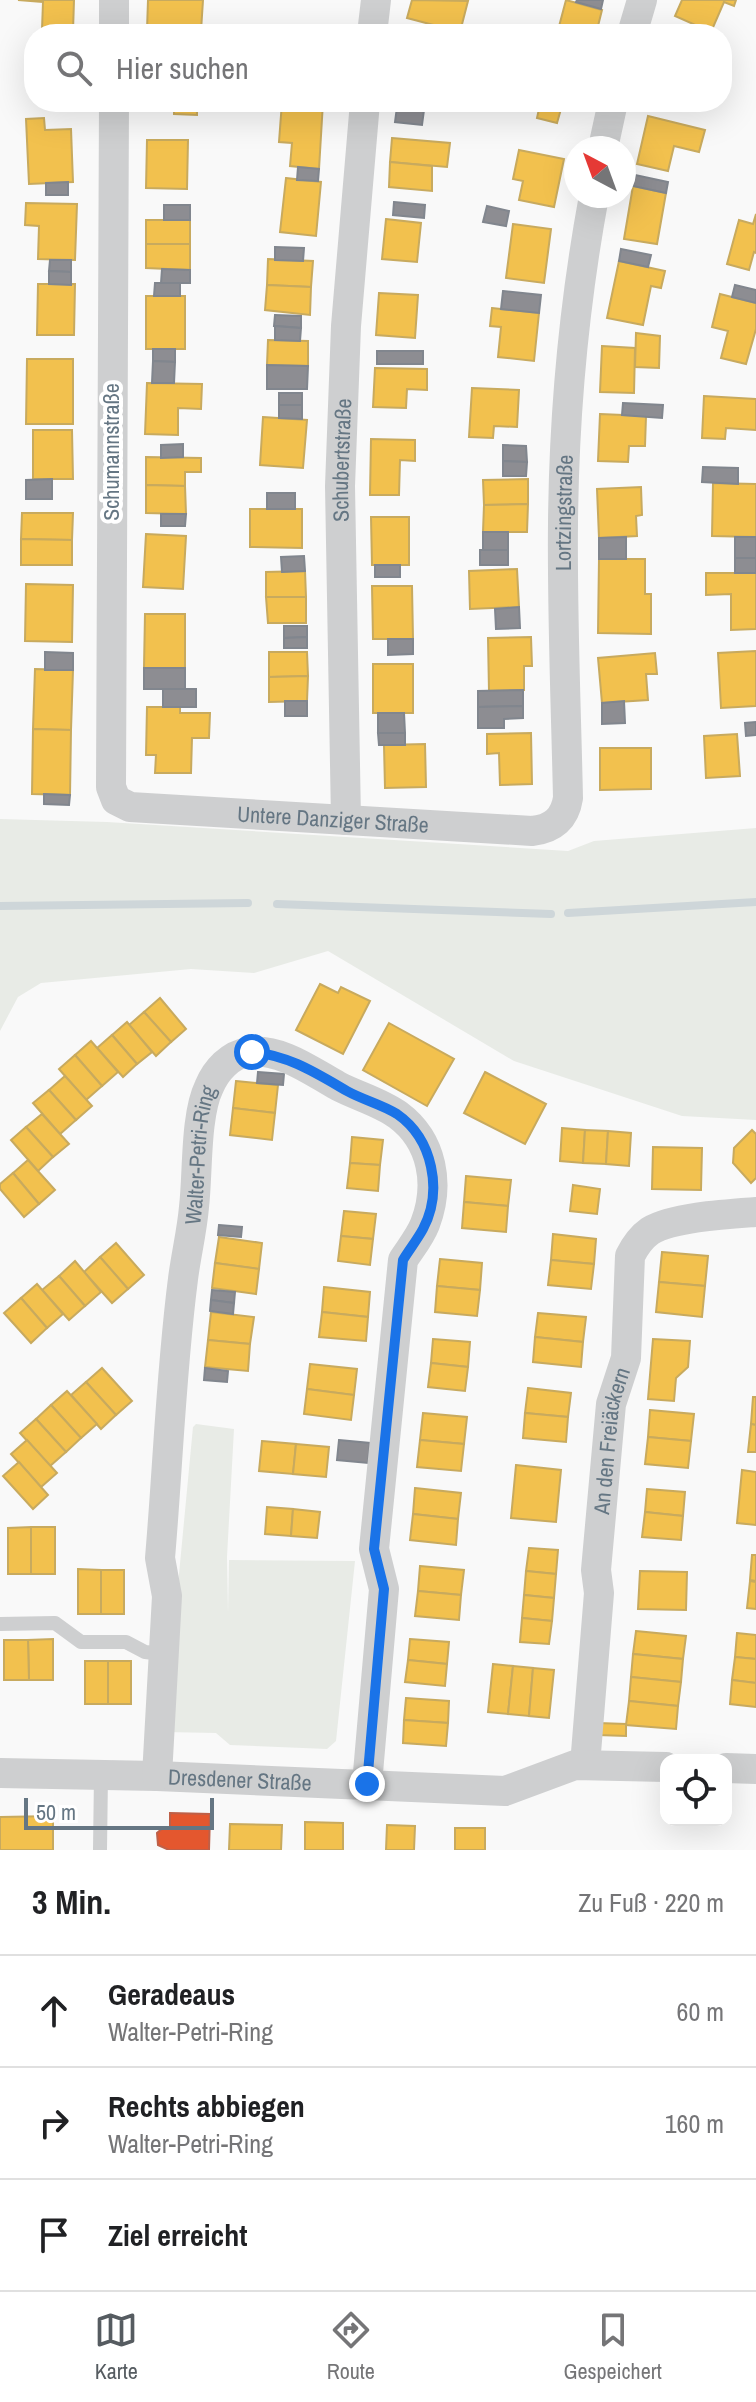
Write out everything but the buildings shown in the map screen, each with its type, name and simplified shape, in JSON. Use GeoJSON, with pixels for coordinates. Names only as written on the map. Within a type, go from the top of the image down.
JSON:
{"type":"FeatureCollection","features":[{"type":"Feature","properties":{"kind":"street"},"geometry":{"type":"LineString","coordinates":[[114,0],[114,24]]}},
{"type":"Feature","properties":{"kind":"street"},"geometry":{"type":"LineString","coordinates":[[373,24],[376,0]]}},
{"type":"Feature","properties":{"kind":"street"},"geometry":{"type":"LineString","coordinates":[[635,24],[642,0]]}},
{"type":"Feature","properties":{"kind":"street","name":"Schumannstraße"},"geometry":{"type":"LineString","coordinates":[[114,112],[111,787],[116,800]]}},
{"type":"Feature","properties":{"kind":"street","name":"Schubertstraße"},"geometry":{"type":"LineString","coordinates":[[346,820],[340,486],[346,326],[364,112]]}},
{"type":"Feature","properties":{"kind":"street"},"geometry":{"type":"LineString","coordinates":[[606,136],[611,112]]}},
{"type":"Feature","properties":{"kind":"street","name":"Lortzingstraße"},"geometry":{"type":"LineString","coordinates":[[553,825],[566,810],[568,798],[563,523],[568,384],[582,261],[592,208]]}},
{"type":"Feature","properties":{"kind":"street","name":"Untere Danziger Straße"},"geometry":{"type":"LineString","coordinates":[[116,800],[130,807],[532,831],[553,825]]}},
{"type":"Feature","properties":{"kind":"street","name":"Walter-Petri-Ring"},"geometry":{"type":"LineString","coordinates":[[157,1776],[167,1596],[160,1558],[176,1352],[194,1210],[202,1107],[209,1086],[228,1061],[252,1052],[288,1058],[398,1115],[417,1134],[428,1154],[434,1180],[424,1227],[403,1260],[374,1549],[384,1589],[367,1784]]}},
{"type":"Feature","properties":{"kind":"street","name":"An den Freiäckern"},"geometry":{"type":"LineString","coordinates":[[585,1765],[599,1593],[596,1570],[611,1404],[626,1358],[630,1256],[638,1241],[652,1230],[699,1217],[756,1212]]}},
{"type":"Feature","properties":{"kind":"street","name":"Dresdener Straße"},"geometry":{"type":"LineString","coordinates":[[0,1773],[157,1776],[505,1791],[575,1765],[660,1767]]}},
{"type":"Feature","properties":{"kind":"street"},"geometry":{"type":"LineString","coordinates":[[732,1768],[756,1769]]}},
{"type":"Feature","properties":{"kind":"lane"},"geometry":{"type":"LineString","coordinates":[[0,1624],[55,1623],[81,1642],[126,1642],[145,1652],[163,1654]]}},
{"type":"Feature","properties":{"kind":"lane"},"geometry":{"type":"LineString","coordinates":[[100,1850],[101,1775]]}},
{"type":"Feature","properties":{"kind":"shaded area"},"geometry":{"type":"Polygon","coordinates":[[[0,819],[107,822],[568,851],[594,841],[756,828],[756,1120],[682,1116],[514,1061],[328,951],[254,973],[191,969],[41,983],[18,997],[0,1031],[0,819]]]}},
{"type":"Feature","properties":{"kind":"shaded area"},"geometry":{"type":"Polygon","coordinates":[[[196,1424],[234,1429],[227,1557],[228,1613],[229,1560],[355,1561],[336,1741],[327,1749],[230,1745],[216,1733],[164,1732],[193,1427],[196,1424]]]}},
{"type":"Feature","properties":{"kind":"waterway"},"geometry":{"type":"LineString","coordinates":[[568,913],[756,902]]}},
{"type":"Feature","properties":{"kind":"waterway"},"geometry":{"type":"LineString","coordinates":[[0,906],[248,903]]}},
{"type":"Feature","properties":{"kind":"waterway"},"geometry":{"type":"LineString","coordinates":[[277,904],[551,914]]}},
{"type":"Feature","properties":{"kind":"route"},"geometry":{"type":"LineString","coordinates":[[252,1052],[288,1058],[398,1115],[417,1134],[428,1154],[434,1180],[424,1227],[403,1260],[374,1549],[384,1589],[367,1784]]}}]}
